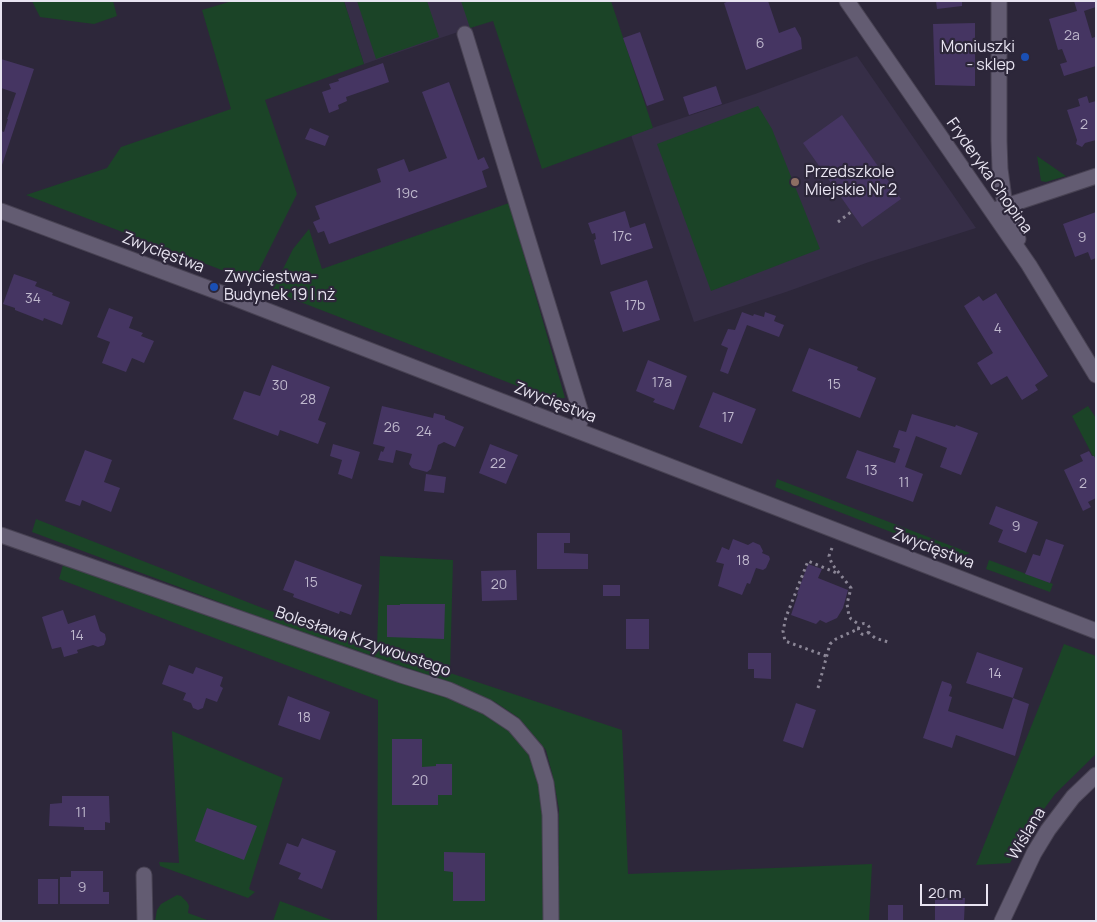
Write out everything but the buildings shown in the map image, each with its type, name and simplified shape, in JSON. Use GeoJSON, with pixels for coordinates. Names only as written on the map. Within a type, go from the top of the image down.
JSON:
{"type":"FeatureCollection","features":[{"type":"Feature","properties":{"kind":"street","name":"Fryderyka Chopina"},"geometry":{"type":"LineString","coordinates":[[847,1],[998,208],[1029,265],[1096,375]]}},
{"type":"Feature","properties":{"kind":"street"},"geometry":{"type":"LineString","coordinates":[[999,1],[998,208],[1096,176]]}},
{"type":"Feature","properties":{"kind":"street"},"geometry":{"type":"LineString","coordinates":[[465,34],[582,416],[577,430]]}},
{"type":"Feature","properties":{"kind":"street","name":"Zwycięstwa"},"geometry":{"type":"LineString","coordinates":[[1,211],[220,293],[1096,630]]}},
{"type":"Feature","properties":{"kind":"street","name":"Bolesława Krzywoustego"},"geometry":{"type":"LineString","coordinates":[[1,535],[391,672],[449,690],[487,707],[514,726],[536,751],[546,783],[550,815],[551,921]]}},
{"type":"Feature","properties":{"kind":"street","name":"Wiślana"},"geometry":{"type":"LineString","coordinates":[[1002,921],[1034,853],[1048,830],[1073,798],[1096,775]]}},
{"type":"Feature","properties":{"kind":"street"},"geometry":{"type":"LineString","coordinates":[[144,875],[145,921]]}},
{"type":"Feature","properties":{"kind":"path"},"geometry":{"type":"LineString","coordinates":[[838,222],[851,212]]}},
{"type":"Feature","properties":{"kind":"path"},"geometry":{"type":"LineString","coordinates":[[832,548],[829,555],[830,559],[851,588],[847,604],[851,619],[860,625]]}},
{"type":"Feature","properties":{"kind":"path"},"geometry":{"type":"LineString","coordinates":[[826,656],[785,641],[783,631],[786,617],[808,561],[840,574]]}},
{"type":"Feature","properties":{"kind":"path"},"geometry":{"type":"LineString","coordinates":[[818,688],[828,648],[833,642],[858,629],[860,625],[865,623],[868,624],[870,629],[868,632]]}},
{"type":"Feature","properties":{"kind":"path"},"geometry":{"type":"LineString","coordinates":[[858,629],[863,634],[868,632]]}},
{"type":"Feature","properties":{"kind":"path"},"geometry":{"type":"LineString","coordinates":[[868,632],[875,638],[888,642]]}},
{"type":"Feature","properties":{"kind":"shaded area"},"geometry":{"type":"Polygon","coordinates":[[[344,1],[549,1],[364,64],[344,1]]]}},
{"type":"Feature","properties":{"kind":"shaded area","name":"Przedszkole Miejskie Nr 2"},"geometry":{"type":"Polygon","coordinates":[[[857,56],[976,228],[869,262],[694,322],[631,135],[755,94],[857,56]]]}},
{"type":"Feature","properties":{"kind":"green space"},"geometry":{"type":"Polygon","coordinates":[[[32,1],[113,1],[117,16],[94,24],[40,17],[32,1]]]}},
{"type":"Feature","properties":{"kind":"green space"},"geometry":{"type":"Polygon","coordinates":[[[232,1],[344,1],[364,64],[265,100],[297,194],[253,282],[26,195],[107,168],[121,147],[231,109],[202,10],[232,1]]]}},
{"type":"Feature","properties":{"kind":"green space"},"geometry":{"type":"Polygon","coordinates":[[[357,1],[427,1],[439,37],[376,59],[357,1]]]}},
{"type":"Feature","properties":{"kind":"green space"},"geometry":{"type":"Polygon","coordinates":[[[461,1],[611,1],[653,128],[542,169],[493,21],[470,28],[461,1]]]}},
{"type":"Feature","properties":{"kind":"green space"},"geometry":{"type":"Polygon","coordinates":[[[758,106],[772,129],[820,249],[711,291],[657,144],[758,106]]]}},
{"type":"Feature","properties":{"kind":"green space"},"geometry":{"type":"Polygon","coordinates":[[[1037,156],[1066,176],[1046,182],[1041,181],[1037,156]]]}},
{"type":"Feature","properties":{"kind":"green space"},"geometry":{"type":"Polygon","coordinates":[[[509,203],[565,398],[551,399],[272,291],[293,249],[309,229],[322,269],[509,203]]]}},
{"type":"Feature","properties":{"kind":"green space"},"geometry":{"type":"Polygon","coordinates":[[[1088,406],[1096,418],[1096,462],[1072,416],[1088,406]]]}},
{"type":"Feature","properties":{"kind":"green space"},"geometry":{"type":"Polygon","coordinates":[[[777,479],[970,553],[958,558],[775,487],[777,479]]]}},
{"type":"Feature","properties":{"kind":"green space"},"geometry":{"type":"Polygon","coordinates":[[[36,519],[265,609],[377,647],[380,556],[453,560],[450,673],[622,730],[628,874],[872,864],[869,921],[558,921],[559,809],[553,777],[546,750],[519,718],[495,702],[457,685],[251,614],[32,532],[36,519]]]}},
{"type":"Feature","properties":{"kind":"green space"},"geometry":{"type":"Polygon","coordinates":[[[989,560],[1053,584],[1050,592],[986,569],[989,560]]]}},
{"type":"Feature","properties":{"kind":"green space"},"geometry":{"type":"Polygon","coordinates":[[[63,565],[375,674],[446,695],[498,721],[514,735],[528,754],[538,780],[543,811],[543,921],[377,921],[378,700],[59,579],[63,565]]]}},
{"type":"Feature","properties":{"kind":"green space"},"geometry":{"type":"Polygon","coordinates":[[[1064,644],[1096,656],[1096,754],[1055,794],[1028,831],[1010,863],[976,865],[1064,644]]]}},
{"type":"Feature","properties":{"kind":"green space"},"geometry":{"type":"Polygon","coordinates":[[[172,731],[283,778],[249,889],[255,892],[248,898],[160,866],[159,862],[179,863],[172,731]]]}},
{"type":"Feature","properties":{"kind":"green space"},"geometry":{"type":"Polygon","coordinates":[[[177,895],[187,902],[189,906],[188,913],[210,921],[155,921],[157,910],[161,904],[177,895]]]}},
{"type":"Feature","properties":{"kind":"green space"},"geometry":{"type":"Polygon","coordinates":[[[280,901],[334,921],[273,921],[280,901]]]}},
{"type":"Feature","properties":{"kind":"place","name":"Moniuszki - sklep"},"geometry":{"type":"Point","coordinates":[1025,57]}},
{"type":"Feature","properties":{"kind":"place","name":"Przedszkole Miejskie Nr 2"},"geometry":{"type":"Point","coordinates":[795,182]}},
{"type":"Feature","properties":{"kind":"place","name":"Zwycięstwa- Budynek 19 I nż"},"geometry":{"type":"Point","coordinates":[214,287]}}]}
